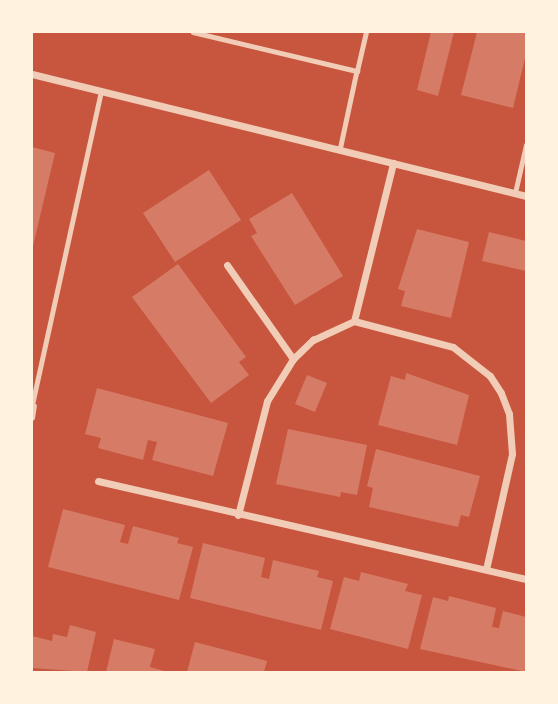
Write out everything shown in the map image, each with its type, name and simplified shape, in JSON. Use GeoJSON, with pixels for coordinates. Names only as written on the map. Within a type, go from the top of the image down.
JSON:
{"type":"FeatureCollection","features":[{"type":"Feature","properties":{"kind":"street"},"geometry":{"type":"LineString","coordinates":[[32,74],[527,196]]}},
{"type":"Feature","properties":{"kind":"street"},"geometry":{"type":"LineString","coordinates":[[354,321],[393,163]]}},
{"type":"Feature","properties":{"kind":"street"},"geometry":{"type":"LineString","coordinates":[[227,265],[293,359]]}},
{"type":"Feature","properties":{"kind":"street"},"geometry":{"type":"LineString","coordinates":[[238,515],[267,401],[293,359],[313,340],[354,321],[453,347],[490,376],[509,414],[513,435],[486,569]]}},
{"type":"Feature","properties":{"kind":"street"},"geometry":{"type":"LineString","coordinates":[[98,481],[527,579]]}},
{"type":"Feature","properties":{"kind":"lane"},"geometry":{"type":"LineString","coordinates":[[193,32],[357,71]]}},
{"type":"Feature","properties":{"kind":"lane"},"geometry":{"type":"LineString","coordinates":[[340,150],[366,32]]}},
{"type":"Feature","properties":{"kind":"lane"},"geometry":{"type":"LineString","coordinates":[[32,418],[101,91]]}},
{"type":"Feature","properties":{"kind":"lane"},"geometry":{"type":"LineString","coordinates":[[515,193],[527,145]]}},
{"type":"Feature","properties":{"kind":"building"},"geometry":{"type":"Polygon","coordinates":[[[431,32],[454,32],[438,96],[417,90],[431,32]]]}},
{"type":"Feature","properties":{"kind":"building"},"geometry":{"type":"Polygon","coordinates":[[[477,32],[526,32],[526,54],[513,108],[461,95],[477,32]]]}},
{"type":"Feature","properties":{"kind":"building"},"geometry":{"type":"Polygon","coordinates":[[[32,147],[55,153],[33,246],[32,246],[32,147]]]}},
{"type":"Feature","properties":{"kind":"building"},"geometry":{"type":"Polygon","coordinates":[[[209,170],[241,220],[175,262],[143,213],[209,170]]]}},
{"type":"Feature","properties":{"kind":"building"},"geometry":{"type":"Polygon","coordinates":[[[292,193],[343,276],[295,305],[251,236],[257,233],[249,219],[292,193]]]}},
{"type":"Feature","properties":{"kind":"building"},"geometry":{"type":"Polygon","coordinates":[[[417,229],[469,242],[451,318],[401,306],[405,291],[398,289],[417,229]]]}},
{"type":"Feature","properties":{"kind":"building"},"geometry":{"type":"Polygon","coordinates":[[[489,232],[526,241],[526,271],[482,261],[489,232]]]}},
{"type":"Feature","properties":{"kind":"building"},"geometry":{"type":"Polygon","coordinates":[[[178,264],[246,357],[239,362],[249,375],[211,403],[132,297],[178,264]]]}},
{"type":"Feature","properties":{"kind":"building"},"geometry":{"type":"Polygon","coordinates":[[[406,373],[469,395],[457,445],[378,425],[391,376],[405,380],[406,373]]]}},
{"type":"Feature","properties":{"kind":"building"},"geometry":{"type":"Polygon","coordinates":[[[307,375],[327,383],[315,412],[295,404],[307,375]]]}},
{"type":"Feature","properties":{"kind":"building"},"geometry":{"type":"Polygon","coordinates":[[[97,388],[228,423],[213,476],[152,460],[157,442],[148,440],[143,460],[98,448],[101,438],[85,434],[97,388]]]}},
{"type":"Feature","properties":{"kind":"building"},"geometry":{"type":"Polygon","coordinates":[[[288,429],[367,445],[357,495],[341,492],[340,497],[276,484],[288,429]]]}},
{"type":"Feature","properties":{"kind":"building"},"geometry":{"type":"Polygon","coordinates":[[[376,449],[480,476],[469,517],[461,515],[458,527],[369,507],[373,488],[367,486],[376,449]]]}},
{"type":"Feature","properties":{"kind":"building"},"geometry":{"type":"Polygon","coordinates":[[[63,509],[125,525],[120,542],[128,544],[133,526],[179,538],[177,543],[193,547],[179,600],[48,567],[63,509]]]}},
{"type":"Feature","properties":{"kind":"building"},"geometry":{"type":"Polygon","coordinates":[[[203,543],[265,558],[261,577],[269,579],[273,560],[319,571],[317,577],[333,581],[321,630],[190,598],[203,543]]]}},
{"type":"Feature","properties":{"kind":"building"},"geometry":{"type":"Polygon","coordinates":[[[361,572],[408,584],[405,591],[422,595],[408,649],[330,629],[344,577],[359,581],[361,572]]]}},
{"type":"Feature","properties":{"kind":"building"},"geometry":{"type":"Polygon","coordinates":[[[449,596],[496,608],[492,627],[499,628],[503,611],[526,617],[526,672],[420,649],[433,597],[448,601],[449,596]]]}},
{"type":"Feature","properties":{"kind":"building"},"geometry":{"type":"Polygon","coordinates":[[[70,625],[96,632],[87,672],[32,668],[32,636],[52,641],[53,634],[67,637],[70,625]]]}},
{"type":"Feature","properties":{"kind":"building"},"geometry":{"type":"Polygon","coordinates":[[[114,639],[155,649],[150,667],[168,672],[106,672],[114,639]]]}},
{"type":"Feature","properties":{"kind":"building"},"geometry":{"type":"Polygon","coordinates":[[[195,642],[267,661],[264,672],[187,672],[195,642]]]}}]}
